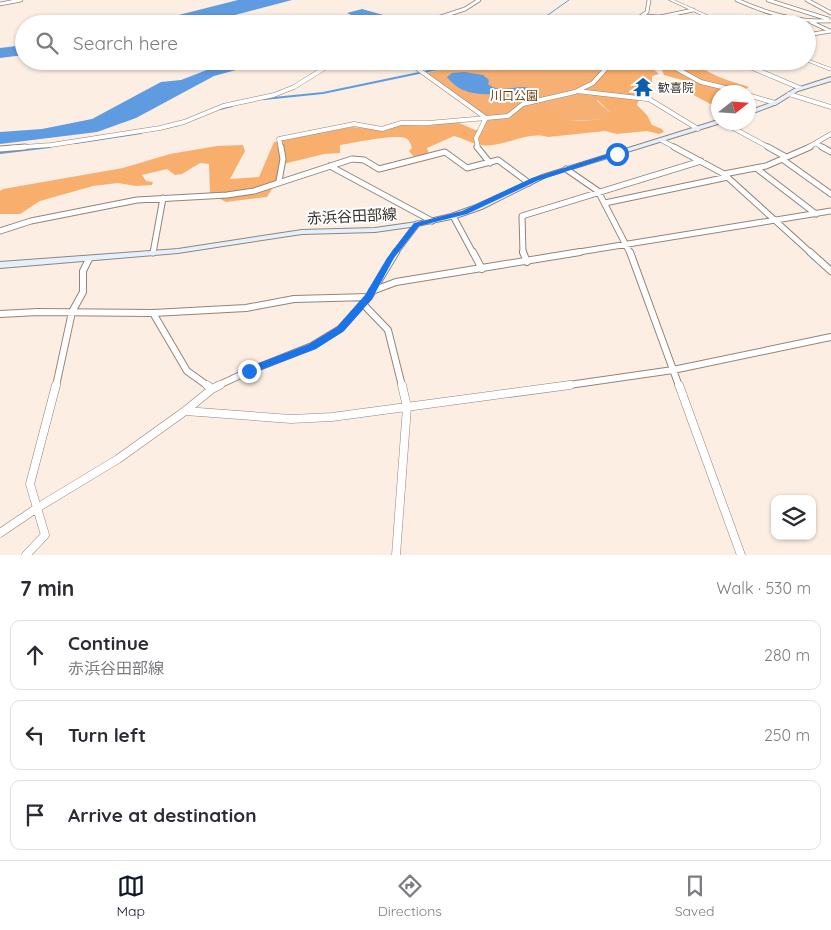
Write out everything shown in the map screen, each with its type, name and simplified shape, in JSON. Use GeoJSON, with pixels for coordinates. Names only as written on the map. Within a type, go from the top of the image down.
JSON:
{"type":"FeatureCollection","features":[{"type":"Feature","properties":{"kind":"main road"},"geometry":{"type":"LineString","coordinates":[[756,110],[775,103],[800,88],[831,79]]}},
{"type":"Feature","properties":{"kind":"main road","name":"赤浜谷田部線"},"geometry":{"type":"LineString","coordinates":[[0,264],[153,253],[302,232],[375,230],[417,224],[453,216],[479,207],[529,182],[566,169],[711,125]]}},
{"type":"Feature","properties":{"kind":"street"},"geometry":{"type":"LineString","coordinates":[[0,4],[20,0]]}},
{"type":"Feature","properties":{"kind":"street"},"geometry":{"type":"LineString","coordinates":[[447,15],[465,9],[479,0]]}},
{"type":"Feature","properties":{"kind":"street"},"geometry":{"type":"LineString","coordinates":[[644,15],[647,12],[649,0]]}},
{"type":"Feature","properties":{"kind":"street"},"geometry":{"type":"LineString","coordinates":[[671,0],[704,15]]}},
{"type":"Feature","properties":{"kind":"street"},"geometry":{"type":"LineString","coordinates":[[737,0],[774,15]]}},
{"type":"Feature","properties":{"kind":"street"},"geometry":{"type":"LineString","coordinates":[[768,0],[815,15]]}},
{"type":"Feature","properties":{"kind":"street"},"geometry":{"type":"LineString","coordinates":[[807,0],[831,13]]}},
{"type":"Feature","properties":{"kind":"street"},"geometry":{"type":"LineString","coordinates":[[666,15],[693,10]]}},
{"type":"Feature","properties":{"kind":"street"},"geometry":{"type":"LineString","coordinates":[[816,15],[831,20]]}},
{"type":"Feature","properties":{"kind":"street"},"geometry":{"type":"LineString","coordinates":[[816,21],[831,20]]}},
{"type":"Feature","properties":{"kind":"street"},"geometry":{"type":"LineString","coordinates":[[816,24],[831,31]]}},
{"type":"Feature","properties":{"kind":"street"},"geometry":{"type":"LineString","coordinates":[[816,34],[831,31]]}},
{"type":"Feature","properties":{"kind":"street"},"geometry":{"type":"LineString","coordinates":[[816,64],[831,70]]}},
{"type":"Feature","properties":{"kind":"street"},"geometry":{"type":"LineString","coordinates":[[0,149],[52,145],[160,128],[184,122],[223,106],[274,95],[294,87],[322,70]]}},
{"type":"Feature","properties":{"kind":"street"},"geometry":{"type":"LineString","coordinates":[[419,70],[486,118]]}},
{"type":"Feature","properties":{"kind":"street"},"geometry":{"type":"LineString","coordinates":[[280,181],[283,159],[279,139],[354,124],[382,128],[401,123],[428,123],[508,116],[523,104],[577,91],[593,83],[605,70]]}},
{"type":"Feature","properties":{"kind":"street"},"geometry":{"type":"LineString","coordinates":[[676,70],[711,86]]}},
{"type":"Feature","properties":{"kind":"street"},"geometry":{"type":"LineString","coordinates":[[757,70],[800,88]]}},
{"type":"Feature","properties":{"kind":"street"},"geometry":{"type":"LineString","coordinates":[[577,91],[609,96],[645,97],[698,129]]}},
{"type":"Feature","properties":{"kind":"street"},"geometry":{"type":"LineString","coordinates":[[789,94],[831,107]]}},
{"type":"Feature","properties":{"kind":"street"},"geometry":{"type":"LineString","coordinates":[[756,97],[775,103]]}},
{"type":"Feature","properties":{"kind":"street"},"geometry":{"type":"LineString","coordinates":[[486,118],[474,140],[475,146],[490,163]]}},
{"type":"Feature","properties":{"kind":"street"},"geometry":{"type":"LineString","coordinates":[[734,130],[784,158],[831,194]]}},
{"type":"Feature","properties":{"kind":"street"},"geometry":{"type":"LineString","coordinates":[[605,203],[756,168],[817,144],[831,134]]}},
{"type":"Feature","properties":{"kind":"street"},"geometry":{"type":"LineString","coordinates":[[661,140],[726,176],[831,270]]}},
{"type":"Feature","properties":{"kind":"street"},"geometry":{"type":"LineString","coordinates":[[817,144],[831,152]]}},
{"type":"Feature","properties":{"kind":"street"},"geometry":{"type":"LineString","coordinates":[[0,231],[56,216],[97,210],[137,200],[226,195],[254,191],[280,181],[359,157],[368,160],[379,169],[445,152],[467,168],[498,160],[529,182]]}},
{"type":"Feature","properties":{"kind":"street"},"geometry":{"type":"LineString","coordinates":[[527,262],[523,253],[522,216],[598,191],[701,161]]}},
{"type":"Feature","properties":{"kind":"street"},"geometry":{"type":"LineString","coordinates":[[330,166],[432,220]]}},
{"type":"Feature","properties":{"kind":"street"},"geometry":{"type":"LineString","coordinates":[[756,168],[816,214]]}},
{"type":"Feature","properties":{"kind":"street"},"geometry":{"type":"LineString","coordinates":[[566,169],[598,191],[627,245],[741,555]]}},
{"type":"Feature","properties":{"kind":"street"},"geometry":{"type":"LineString","coordinates":[[153,253],[163,198]]}},
{"type":"Feature","properties":{"kind":"street"},"geometry":{"type":"LineString","coordinates":[[0,314],[72,312],[153,313],[246,308],[294,299],[370,294],[396,282],[831,211]]}},
{"type":"Feature","properties":{"kind":"street"},"geometry":{"type":"LineString","coordinates":[[453,216],[482,269]]}},
{"type":"Feature","properties":{"kind":"street"},"geometry":{"type":"LineString","coordinates":[[0,533],[37,508],[118,459],[185,411],[212,389],[249,371],[319,343],[340,329],[364,304],[391,258],[417,224]]}},
{"type":"Feature","properties":{"kind":"street"},"geometry":{"type":"LineString","coordinates":[[26,555],[45,535],[32,497],[30,484],[57,382],[72,312],[83,292],[83,271],[89,259]]}},
{"type":"Feature","properties":{"kind":"street"},"geometry":{"type":"LineString","coordinates":[[364,304],[388,330],[407,407],[396,555]]}},
{"type":"Feature","properties":{"kind":"street"},"geometry":{"type":"LineString","coordinates":[[153,313],[186,372],[212,389]]}},
{"type":"Feature","properties":{"kind":"street"},"geometry":{"type":"LineString","coordinates":[[185,411],[291,419],[332,417],[673,370],[831,337]]}},
{"type":"Feature","properties":{"kind":"green space","name":"川口公園"},"geometry":{"type":"Polygon","coordinates":[[[440,70],[604,70],[576,91],[598,94],[597,101],[618,119],[564,121],[480,130],[486,118],[426,73],[440,70]]]}},
{"type":"Feature","properties":{"kind":"green space"},"geometry":{"type":"Polygon","coordinates":[[[680,70],[706,70],[743,85],[711,86],[680,70]]]}},
{"type":"Feature","properties":{"kind":"shaded area"},"geometry":{"type":"Polygon","coordinates":[[[594,70],[654,70],[659,74],[652,76],[652,82],[634,88],[641,93],[637,105],[647,115],[652,125],[662,129],[664,132],[659,134],[647,131],[617,134],[605,131],[548,137],[540,135],[489,146],[454,136],[427,148],[429,155],[413,156],[409,151],[412,148],[407,139],[400,137],[384,138],[340,145],[340,153],[324,154],[279,165],[277,181],[267,197],[226,202],[210,194],[209,164],[200,163],[182,174],[175,175],[167,169],[142,175],[146,181],[153,182],[152,185],[136,186],[118,183],[93,186],[40,201],[20,214],[0,214],[0,191],[3,189],[123,168],[170,154],[217,146],[243,145],[245,151],[230,179],[259,177],[274,142],[352,127],[382,130],[401,125],[424,126],[457,122],[475,130],[489,129],[510,122],[513,116],[504,105],[521,107],[534,118],[537,117],[537,103],[544,103],[563,119],[585,121],[611,116],[610,112],[588,91],[578,85],[590,76],[594,70]]]}},
{"type":"Feature","properties":{"kind":"shaded area"},"geometry":{"type":"Polygon","coordinates":[[[662,70],[701,70],[697,77],[720,85],[711,85],[711,104],[688,92],[680,85],[689,82],[664,75],[662,70]]]}},
{"type":"Feature","properties":{"kind":"water"},"geometry":{"type":"Polygon","coordinates":[[[238,0],[292,0],[234,15],[179,15],[238,0]]]}},
{"type":"Feature","properties":{"kind":"water"},"geometry":{"type":"Polygon","coordinates":[[[362,9],[383,15],[351,15],[347,13],[362,9]]]}},
{"type":"Feature","properties":{"kind":"water"},"geometry":{"type":"Polygon","coordinates":[[[15,46],[15,56],[0,58],[0,48],[15,46]]]}},
{"type":"Feature","properties":{"kind":"water"},"geometry":{"type":"Polygon","coordinates":[[[207,70],[236,70],[214,76],[136,118],[97,132],[0,144],[0,132],[42,129],[92,119],[161,82],[181,80],[207,70]]]}},
{"type":"Feature","properties":{"kind":"water"},"geometry":{"type":"Polygon","coordinates":[[[464,72],[483,75],[489,80],[488,84],[499,89],[523,87],[532,90],[521,94],[468,92],[453,84],[447,77],[452,73],[464,72]]]}},
{"type":"Feature","properties":{"kind":"waterway"},"geometry":{"type":"LineString","coordinates":[[548,15],[569,0]]}},
{"type":"Feature","properties":{"kind":"waterway"},"geometry":{"type":"LineString","coordinates":[[264,99],[323,93],[433,70]]}},
{"type":"Feature","properties":{"kind":"waterway"},"geometry":{"type":"LineString","coordinates":[[220,109],[232,106]]}},
{"type":"Feature","properties":{"kind":"waterway"},"geometry":{"type":"LineString","coordinates":[[161,129],[178,125]]}},
{"type":"Feature","properties":{"kind":"waterway"},"geometry":{"type":"LineString","coordinates":[[75,143],[141,133]]}},
{"type":"Feature","properties":{"kind":"waterway"},"geometry":{"type":"LineString","coordinates":[[0,153],[50,147]]}},
{"type":"Feature","properties":{"kind":"place","name":"歓喜院"},"geometry":{"type":"Point","coordinates":[643,87]}},
{"type":"Feature","properties":{"kind":"route"},"geometry":{"type":"LineString","coordinates":[[249,371],[312,346],[340,329],[364,304],[391,258],[417,224],[465,212],[544,176],[617,154]]}}]}
